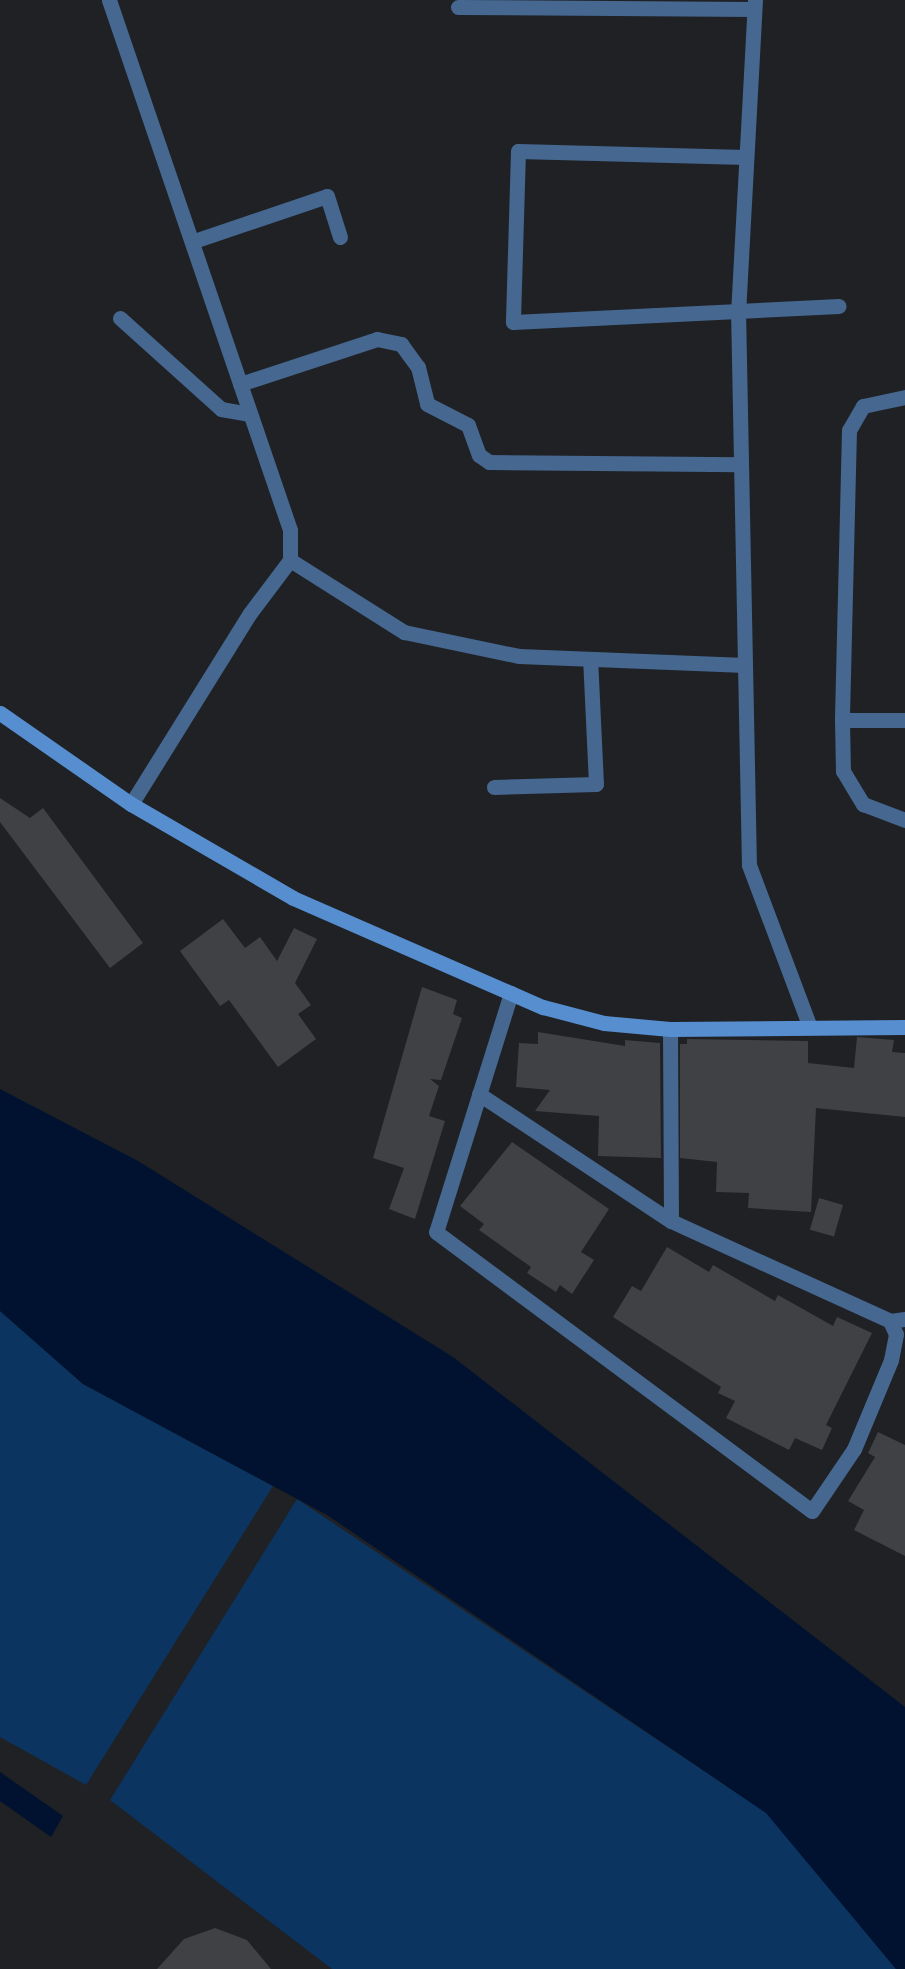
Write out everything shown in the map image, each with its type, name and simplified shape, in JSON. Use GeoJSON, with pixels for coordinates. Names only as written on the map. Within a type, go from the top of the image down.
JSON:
{"type":"FeatureCollection","features":[{"type":"Feature","properties":{"kind":"street"},"geometry":{"type":"LineString","coordinates":[[109,0],[194,241],[249,414],[290,530],[290,560],[250,613],[131,804]]}},
{"type":"Feature","properties":{"kind":"street"},"geometry":{"type":"LineString","coordinates":[[458,7],[755,4],[738,309],[749,865],[809,1025]]}},
{"type":"Feature","properties":{"kind":"street"},"geometry":{"type":"LineString","coordinates":[[746,157],[518,151],[513,322],[738,309],[839,306]]}},
{"type":"Feature","properties":{"kind":"street"},"geometry":{"type":"LineString","coordinates":[[194,241],[327,196],[340,237]]}},
{"type":"Feature","properties":{"kind":"street"},"geometry":{"type":"LineString","coordinates":[[120,318],[221,410],[249,414]]}},
{"type":"Feature","properties":{"kind":"street"},"geometry":{"type":"LineString","coordinates":[[240,384],[377,339],[401,344],[418,367],[427,404],[468,425],[479,455],[489,462],[741,464]]}},
{"type":"Feature","properties":{"kind":"street"},"geometry":{"type":"LineString","coordinates":[[905,397],[863,406],[849,430],[842,720],[843,771],[858,795],[890,818],[905,820]]}},
{"type":"Feature","properties":{"kind":"street"},"geometry":{"type":"LineString","coordinates":[[290,560],[404,632],[519,656],[746,665]]}},
{"type":"Feature","properties":{"kind":"street"},"geometry":{"type":"LineString","coordinates":[[494,787],[596,784],[590,659]]}},
{"type":"Feature","properties":{"kind":"street"},"geometry":{"type":"LineString","coordinates":[[0,713],[131,804],[293,898],[511,993],[604,1023],[670,1029],[809,1025],[905,1027]]}},
{"type":"Feature","properties":{"kind":"street"},"geometry":{"type":"LineString","coordinates":[[842,720],[905,720]]}},
{"type":"Feature","properties":{"kind":"street"},"geometry":{"type":"LineString","coordinates":[[479,1094],[671,1221],[897,1320],[887,1370],[854,1449],[812,1511],[436,1232],[479,1094],[511,993]]}},
{"type":"Feature","properties":{"kind":"street"},"geometry":{"type":"LineString","coordinates":[[670,1029],[671,1221]]}},
{"type":"Feature","properties":{"kind":"shaded area"},"geometry":{"type":"Polygon","coordinates":[[[0,1089],[138,1161],[453,1357],[905,1707],[905,1969],[896,1969],[766,1813],[327,1515],[83,1384],[0,1311],[0,1089]]]}},
{"type":"Feature","properties":{"kind":"shaded area"},"geometry":{"type":"Polygon","coordinates":[[[0,1311],[83,1384],[273,1486],[86,1785],[0,1737],[0,1311]]]}},
{"type":"Feature","properties":{"kind":"shaded area"},"geometry":{"type":"Polygon","coordinates":[[[297,1499],[767,1813],[896,1969],[332,1969],[110,1800],[297,1499]]]}},
{"type":"Feature","properties":{"kind":"shaded area"},"geometry":{"type":"Polygon","coordinates":[[[0,1772],[63,1816],[51,1837],[0,1801],[0,1772]]]}},
{"type":"Feature","properties":{"kind":"building"},"geometry":{"type":"Polygon","coordinates":[[[0,798],[30,818],[43,808],[143,943],[110,968],[0,822],[0,798]]]}},
{"type":"Feature","properties":{"kind":"building"},"geometry":{"type":"Polygon","coordinates":[[[223,919],[245,948],[260,937],[277,961],[294,928],[317,939],[295,983],[311,1005],[298,1014],[316,1039],[278,1067],[229,1000],[220,1006],[180,951],[223,919]]]}},
{"type":"Feature","properties":{"kind":"building"},"geometry":{"type":"Polygon","coordinates":[[[422,987],[457,1000],[453,1014],[462,1018],[441,1080],[430,1079],[439,1086],[429,1116],[445,1121],[415,1219],[389,1209],[404,1168],[373,1158],[422,987]]]}},
{"type":"Feature","properties":{"kind":"building"},"geometry":{"type":"Polygon","coordinates":[[[538,1032],[625,1046],[625,1040],[660,1043],[661,1158],[598,1156],[599,1116],[535,1111],[550,1090],[516,1087],[519,1043],[538,1044],[538,1032]]]}},
{"type":"Feature","properties":{"kind":"building"},"geometry":{"type":"Polygon","coordinates":[[[857,1037],[894,1040],[892,1052],[905,1053],[905,1117],[816,1108],[811,1212],[748,1208],[749,1193],[716,1192],[717,1162],[680,1158],[680,1044],[687,1044],[687,1039],[808,1041],[808,1063],[854,1068],[857,1037]]]}},
{"type":"Feature","properties":{"kind":"building"},"geometry":{"type":"Polygon","coordinates":[[[512,1142],[609,1209],[581,1252],[594,1260],[572,1294],[560,1285],[556,1292],[527,1273],[531,1267],[479,1230],[484,1224],[460,1206],[512,1142]]]}},
{"type":"Feature","properties":{"kind":"building"},"geometry":{"type":"Polygon","coordinates":[[[819,1198],[843,1205],[834,1237],[810,1230],[819,1198]]]}},
{"type":"Feature","properties":{"kind":"building"},"geometry":{"type":"Polygon","coordinates":[[[667,1247],[709,1272],[713,1265],[775,1301],[778,1295],[833,1326],[837,1317],[872,1333],[826,1425],[832,1428],[822,1450],[795,1438],[789,1450],[726,1418],[735,1401],[718,1393],[721,1387],[613,1317],[632,1286],[641,1291],[667,1247]]]}},
{"type":"Feature","properties":{"kind":"building"},"geometry":{"type":"Polygon","coordinates":[[[878,1432],[905,1445],[905,1556],[854,1530],[864,1510],[848,1501],[875,1457],[868,1453],[878,1432]]]}},
{"type":"Feature","properties":{"kind":"building"},"geometry":{"type":"Polygon","coordinates":[[[215,1928],[247,1940],[271,1969],[157,1969],[184,1939],[215,1928]]]}}]}
